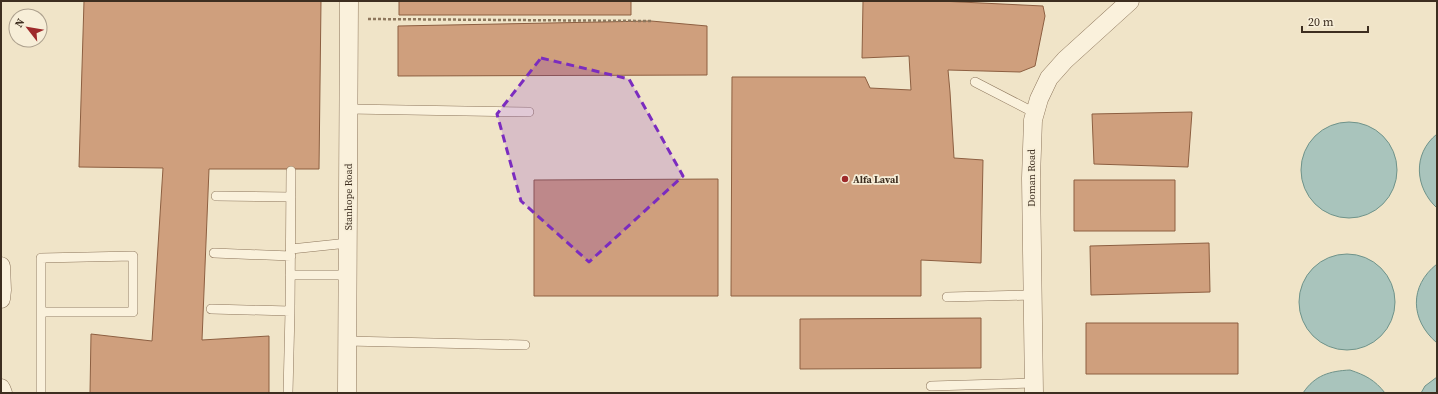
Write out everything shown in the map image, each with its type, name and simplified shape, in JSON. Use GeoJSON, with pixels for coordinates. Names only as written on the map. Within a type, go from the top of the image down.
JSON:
{"type":"FeatureCollection","features":[{"type":"Feature","properties":{"kind":"street","name":"Stanhope Road"},"geometry":{"type":"LineString","coordinates":[[347,393],[349,1]]}},
{"type":"Feature","properties":{"kind":"street","name":"Doman Road"},"geometry":{"type":"LineString","coordinates":[[1034,388],[1030,178],[1032,128],[1038,99],[1045,84],[1054,72],[1130,1]]}},
{"type":"Feature","properties":{"kind":"street"},"geometry":{"type":"LineString","coordinates":[[1,266],[1,299]]}},
{"type":"Feature","properties":{"kind":"street"},"geometry":{"type":"LineString","coordinates":[[1,388],[4,393]]}},
{"type":"Feature","properties":{"kind":"lane"},"geometry":{"type":"LineString","coordinates":[[975,82],[1035,113]]}},
{"type":"Feature","properties":{"kind":"lane"},"geometry":{"type":"LineString","coordinates":[[348,109],[529,112]]}},
{"type":"Feature","properties":{"kind":"lane"},"geometry":{"type":"LineString","coordinates":[[288,393],[291,171]]}},
{"type":"Feature","properties":{"kind":"lane"},"geometry":{"type":"LineString","coordinates":[[216,196],[291,197]]}},
{"type":"Feature","properties":{"kind":"lane"},"geometry":{"type":"LineString","coordinates":[[214,253],[291,252],[348,244]]}},
{"type":"Feature","properties":{"kind":"lane"},"geometry":{"type":"LineString","coordinates":[[41,312],[132,312],[133,256],[41,258],[41,312],[41,393]]}},
{"type":"Feature","properties":{"kind":"lane"},"geometry":{"type":"LineString","coordinates":[[290,275],[348,275]]}},
{"type":"Feature","properties":{"kind":"lane"},"geometry":{"type":"LineString","coordinates":[[947,297],[1032,295]]}},
{"type":"Feature","properties":{"kind":"lane"},"geometry":{"type":"LineString","coordinates":[[211,309],[290,311]]}},
{"type":"Feature","properties":{"kind":"lane"},"geometry":{"type":"LineString","coordinates":[[347,341],[525,344]]}},
{"type":"Feature","properties":{"kind":"lane"},"geometry":{"type":"LineString","coordinates":[[931,386],[1034,388]]}},
{"type":"Feature","properties":{"kind":"path"},"geometry":{"type":"LineString","coordinates":[[349,19],[651,21]]}},
{"type":"Feature","properties":{"kind":"highlighted area"},"geometry":{"type":"Polygon","coordinates":[[[541,58],[629,79],[683,176],[589,262],[521,201],[497,114],[541,58]]]}},
{"type":"Feature","properties":{"kind":"water"},"geometry":{"type":"Polygon","coordinates":[[[1349,122],[1367,126],[1376,130],[1383,136],[1389,143],[1393,152],[1397,170],[1393,188],[1389,197],[1383,204],[1376,210],[1367,214],[1349,218],[1331,214],[1322,210],[1315,204],[1309,197],[1305,188],[1301,170],[1305,152],[1309,143],[1315,136],[1322,130],[1331,126],[1349,122]]]}},
{"type":"Feature","properties":{"kind":"water"},"geometry":{"type":"Polygon","coordinates":[[[1437,134],[1437,208],[1424,191],[1419,171],[1423,151],[1437,134]]]}},
{"type":"Feature","properties":{"kind":"water"},"geometry":{"type":"Polygon","coordinates":[[[1347,254],[1365,258],[1374,262],[1381,268],[1387,275],[1391,284],[1395,302],[1391,320],[1387,329],[1381,336],[1374,342],[1365,346],[1347,350],[1329,346],[1320,342],[1313,336],[1307,329],[1303,320],[1299,302],[1303,284],[1307,275],[1313,268],[1320,262],[1329,258],[1347,254]]]}},
{"type":"Feature","properties":{"kind":"water"},"geometry":{"type":"Polygon","coordinates":[[[1437,264],[1437,343],[1428,334],[1422,324],[1416,303],[1421,282],[1437,264]]]}},
{"type":"Feature","properties":{"kind":"water"},"geometry":{"type":"Polygon","coordinates":[[[1350,370],[1369,378],[1385,393],[1303,393],[1313,382],[1324,375],[1336,371],[1350,370]]]}},
{"type":"Feature","properties":{"kind":"water"},"geometry":{"type":"Polygon","coordinates":[[[1437,377],[1437,393],[1421,393],[1425,386],[1437,377]]]}},
{"type":"Feature","properties":{"kind":"building"},"geometry":{"type":"Polygon","coordinates":[[[84,1],[321,1],[319,169],[209,169],[202,340],[269,336],[269,393],[90,393],[91,334],[152,341],[163,168],[79,167],[84,1]]]}},
{"type":"Feature","properties":{"kind":"building"},"geometry":{"type":"Polygon","coordinates":[[[399,1],[631,1],[631,15],[399,15],[399,1]]]}},
{"type":"Feature","properties":{"kind":"building"},"geometry":{"type":"Polygon","coordinates":[[[863,1],[940,1],[1043,6],[1045,16],[1035,66],[1020,72],[948,70],[954,158],[983,160],[981,263],[921,260],[921,296],[731,296],[732,77],[865,77],[870,88],[911,90],[909,56],[862,58],[863,1]]]}},
{"type":"Feature","properties":{"kind":"building"},"geometry":{"type":"Polygon","coordinates":[[[651,21],[707,26],[707,75],[398,76],[398,26],[651,21]]]}},
{"type":"Feature","properties":{"kind":"building"},"geometry":{"type":"Polygon","coordinates":[[[1192,112],[1188,167],[1094,164],[1092,114],[1192,112]]]}},
{"type":"Feature","properties":{"kind":"building"},"geometry":{"type":"Polygon","coordinates":[[[718,179],[718,296],[534,296],[534,180],[718,179]]]}},
{"type":"Feature","properties":{"kind":"building"},"geometry":{"type":"Polygon","coordinates":[[[1074,180],[1175,180],[1175,231],[1074,231],[1074,180]]]}},
{"type":"Feature","properties":{"kind":"building"},"geometry":{"type":"Polygon","coordinates":[[[1209,243],[1210,292],[1091,295],[1090,246],[1209,243]]]}},
{"type":"Feature","properties":{"kind":"building"},"geometry":{"type":"Polygon","coordinates":[[[981,318],[981,368],[800,369],[800,319],[981,318]]]}},
{"type":"Feature","properties":{"kind":"building"},"geometry":{"type":"Polygon","coordinates":[[[1086,323],[1238,323],[1238,374],[1086,374],[1086,323]]]}},
{"type":"Feature","properties":{"kind":"place","name":"Alfa Laval"},"geometry":{"type":"Point","coordinates":[845,179]}}]}
